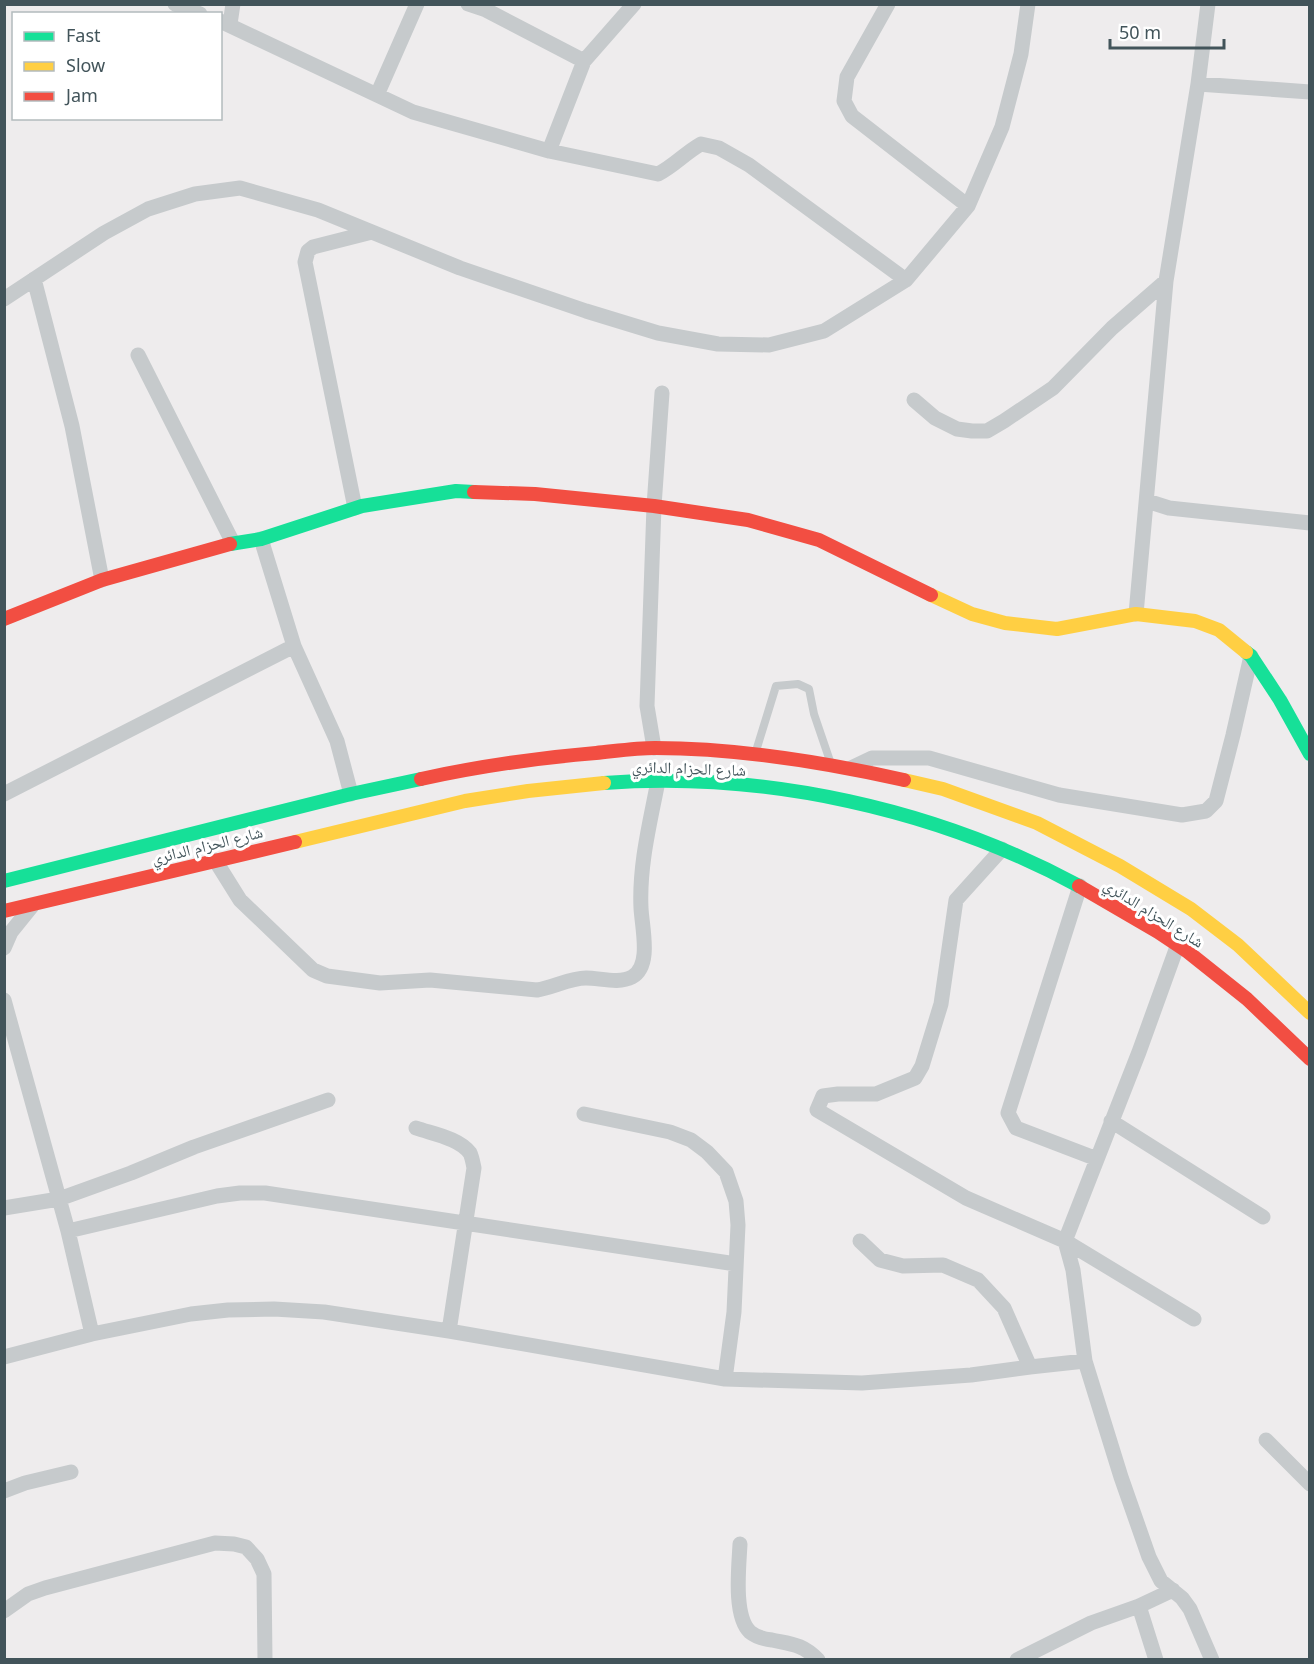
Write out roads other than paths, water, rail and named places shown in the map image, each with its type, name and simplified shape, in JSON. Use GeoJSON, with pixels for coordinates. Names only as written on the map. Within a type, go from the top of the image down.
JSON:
{"type":"FeatureCollection","features":[{"type":"Feature","properties":{"kind":"main road"},"geometry":{"type":"LineString","coordinates":[[4,619],[102,580],[233,543],[261,539],[355,508],[456,491],[536,494],[654,506],[748,520],[819,540],[907,585],[972,614],[1005,623],[1057,629],[1136,614],[1195,621],[1219,630],[1251,656],[1280,700],[1310,754]]}},
{"type":"Feature","properties":{"kind":"main road","name":"شارع الحزام الدائري"},"geometry":{"type":"LineString","coordinates":[[4,881],[351,794],[466,769],[535,759],[654,748],[741,752],[851,768],[943,789],[1037,823],[1120,866],[1191,909],[1238,945],[1310,1013]]}},
{"type":"Feature","properties":{"kind":"main road","name":"شارع الحزام الدائري"},"geometry":{"type":"LineString","coordinates":[[4,911],[465,801],[570,786],[658,781],[719,782],[793,791],[867,805],[1002,849],[1080,886],[1178,944],[1240,992],[1310,1059]]}},
{"type":"Feature","properties":{"kind":"street"},"geometry":{"type":"LineString","coordinates":[[175,4],[195,12]]}},
{"type":"Feature","properties":{"kind":"street"},"geometry":{"type":"LineString","coordinates":[[233,4],[225,22],[413,112],[549,151],[658,174],[670,168],[690,150],[701,144],[719,148],[749,165],[906,280]]}},
{"type":"Feature","properties":{"kind":"street"},"geometry":{"type":"LineString","coordinates":[[377,95],[417,4]]}},
{"type":"Feature","properties":{"kind":"street"},"geometry":{"type":"LineString","coordinates":[[468,4],[486,10],[584,61]]}},
{"type":"Feature","properties":{"kind":"street"},"geometry":{"type":"LineString","coordinates":[[549,151],[584,61],[634,4]]}},
{"type":"Feature","properties":{"kind":"street"},"geometry":{"type":"LineString","coordinates":[[888,4],[847,77],[844,101],[852,116],[968,206]]}},
{"type":"Feature","properties":{"kind":"street"},"geometry":{"type":"LineString","coordinates":[[4,298],[104,233],[148,209],[195,194],[240,188],[318,210],[460,268],[658,333],[718,344],[769,345],[824,331],[906,280],[968,206],[1002,127],[1021,54],[1028,4]]}},
{"type":"Feature","properties":{"kind":"street"},"geometry":{"type":"LineString","coordinates":[[1136,614],[1166,281],[1198,84],[1208,4]]}},
{"type":"Feature","properties":{"kind":"street"},"geometry":{"type":"LineString","coordinates":[[1198,84],[1310,92]]}},
{"type":"Feature","properties":{"kind":"street"},"geometry":{"type":"LineString","coordinates":[[355,508],[305,262],[308,251],[313,247],[372,232]]}},
{"type":"Feature","properties":{"kind":"street"},"geometry":{"type":"LineString","coordinates":[[34,279],[72,426],[102,580]]}},
{"type":"Feature","properties":{"kind":"street"},"geometry":{"type":"LineString","coordinates":[[914,400],[935,418],[957,429],[987,431],[1053,388],[1112,328],[1166,281]]}},
{"type":"Feature","properties":{"kind":"street"},"geometry":{"type":"LineString","coordinates":[[138,355],[233,543]]}},
{"type":"Feature","properties":{"kind":"street"},"geometry":{"type":"LineString","coordinates":[[654,748],[646,706],[654,506],[662,393]]}},
{"type":"Feature","properties":{"kind":"street"},"geometry":{"type":"LineString","coordinates":[[1147,501],[1169,508],[1310,523]]}},
{"type":"Feature","properties":{"kind":"street"},"geometry":{"type":"LineString","coordinates":[[261,539],[294,646],[337,741],[351,794]]}},
{"type":"Feature","properties":{"kind":"street"},"geometry":{"type":"LineString","coordinates":[[4,794],[294,646]]}},
{"type":"Feature","properties":{"kind":"street"},"geometry":{"type":"LineString","coordinates":[[851,768],[872,758],[929,758],[1059,795],[1182,815],[1206,811],[1216,801],[1251,656]]}},
{"type":"Feature","properties":{"kind":"street"},"geometry":{"type":"LineString","coordinates":[[215,860],[240,900],[313,970],[327,976],[380,982],[430,980],[537,990],[584,978],[616,980],[631,978],[641,969],[645,956],[641,871],[658,781]]}},
{"type":"Feature","properties":{"kind":"street"},"geometry":{"type":"LineString","coordinates":[[1002,849],[956,900],[941,1004],[922,1066],[915,1077],[876,1094],[823,1096],[817,1110],[966,1198],[1065,1241],[1194,1319]]}},
{"type":"Feature","properties":{"kind":"street"},"geometry":{"type":"LineString","coordinates":[[1080,886],[1008,1113],[1016,1128],[1097,1159]]}},
{"type":"Feature","properties":{"kind":"street"},"geometry":{"type":"LineString","coordinates":[[4,948],[11,932],[34,904]]}},
{"type":"Feature","properties":{"kind":"street"},"geometry":{"type":"LineString","coordinates":[[1178,944],[1139,1052],[1065,1241],[1073,1270],[1085,1362],[1121,1478],[1149,1557],[1161,1581],[1182,1598],[1190,1609],[1212,1659]]}},
{"type":"Feature","properties":{"kind":"street"},"geometry":{"type":"LineString","coordinates":[[4,1000],[68,1231],[92,1334]]}},
{"type":"Feature","properties":{"kind":"street"},"geometry":{"type":"LineString","coordinates":[[4,1208],[59,1199],[194,1147],[328,1100]]}},
{"type":"Feature","properties":{"kind":"street"},"geometry":{"type":"LineString","coordinates":[[584,1114],[670,1132],[691,1140],[707,1152],[726,1172],[736,1201],[738,1225],[734,1312],[725,1379]]}},
{"type":"Feature","properties":{"kind":"street"},"geometry":{"type":"LineString","coordinates":[[1111,1121],[1263,1217]]}},
{"type":"Feature","properties":{"kind":"street"},"geometry":{"type":"LineString","coordinates":[[416,1128],[462,1145],[471,1155],[474,1168],[449,1331]]}},
{"type":"Feature","properties":{"kind":"street"},"geometry":{"type":"LineString","coordinates":[[68,1231],[216,1196],[265,1192],[736,1264]]}},
{"type":"Feature","properties":{"kind":"street"},"geometry":{"type":"LineString","coordinates":[[860,1241],[880,1260],[903,1266],[943,1264],[978,1280],[1004,1308],[1030,1367]]}},
{"type":"Feature","properties":{"kind":"street"},"geometry":{"type":"LineString","coordinates":[[4,1357],[92,1334],[191,1314],[274,1309],[324,1312],[449,1331],[725,1379],[862,1383],[971,1375],[1085,1362]]}},
{"type":"Feature","properties":{"kind":"street"},"geometry":{"type":"LineString","coordinates":[[1266,1440],[1310,1484]]}},
{"type":"Feature","properties":{"kind":"street"},"geometry":{"type":"LineString","coordinates":[[4,1491],[71,1472]]}},
{"type":"Feature","properties":{"kind":"street"},"geometry":{"type":"LineString","coordinates":[[4,1611],[28,1594],[45,1588],[215,1543],[234,1544],[246,1547],[257,1559],[264,1574],[265,1659]]}},
{"type":"Feature","properties":{"kind":"street"},"geometry":{"type":"LineString","coordinates":[[740,1544],[739,1589],[742,1622],[750,1632],[758,1637],[796,1644],[811,1652],[818,1659]]}},
{"type":"Feature","properties":{"kind":"street"},"geometry":{"type":"LineString","coordinates":[[1017,1659],[1091,1623],[1139,1606],[1173,1590]]}},
{"type":"Feature","properties":{"kind":"street"},"geometry":{"type":"LineString","coordinates":[[1139,1606],[1156,1659]]}},
{"type":"Feature","properties":{"kind":"lane"},"geometry":{"type":"LineString","coordinates":[[756,754],[776,686],[798,684],[809,689],[814,714],[832,765]]}}]}
